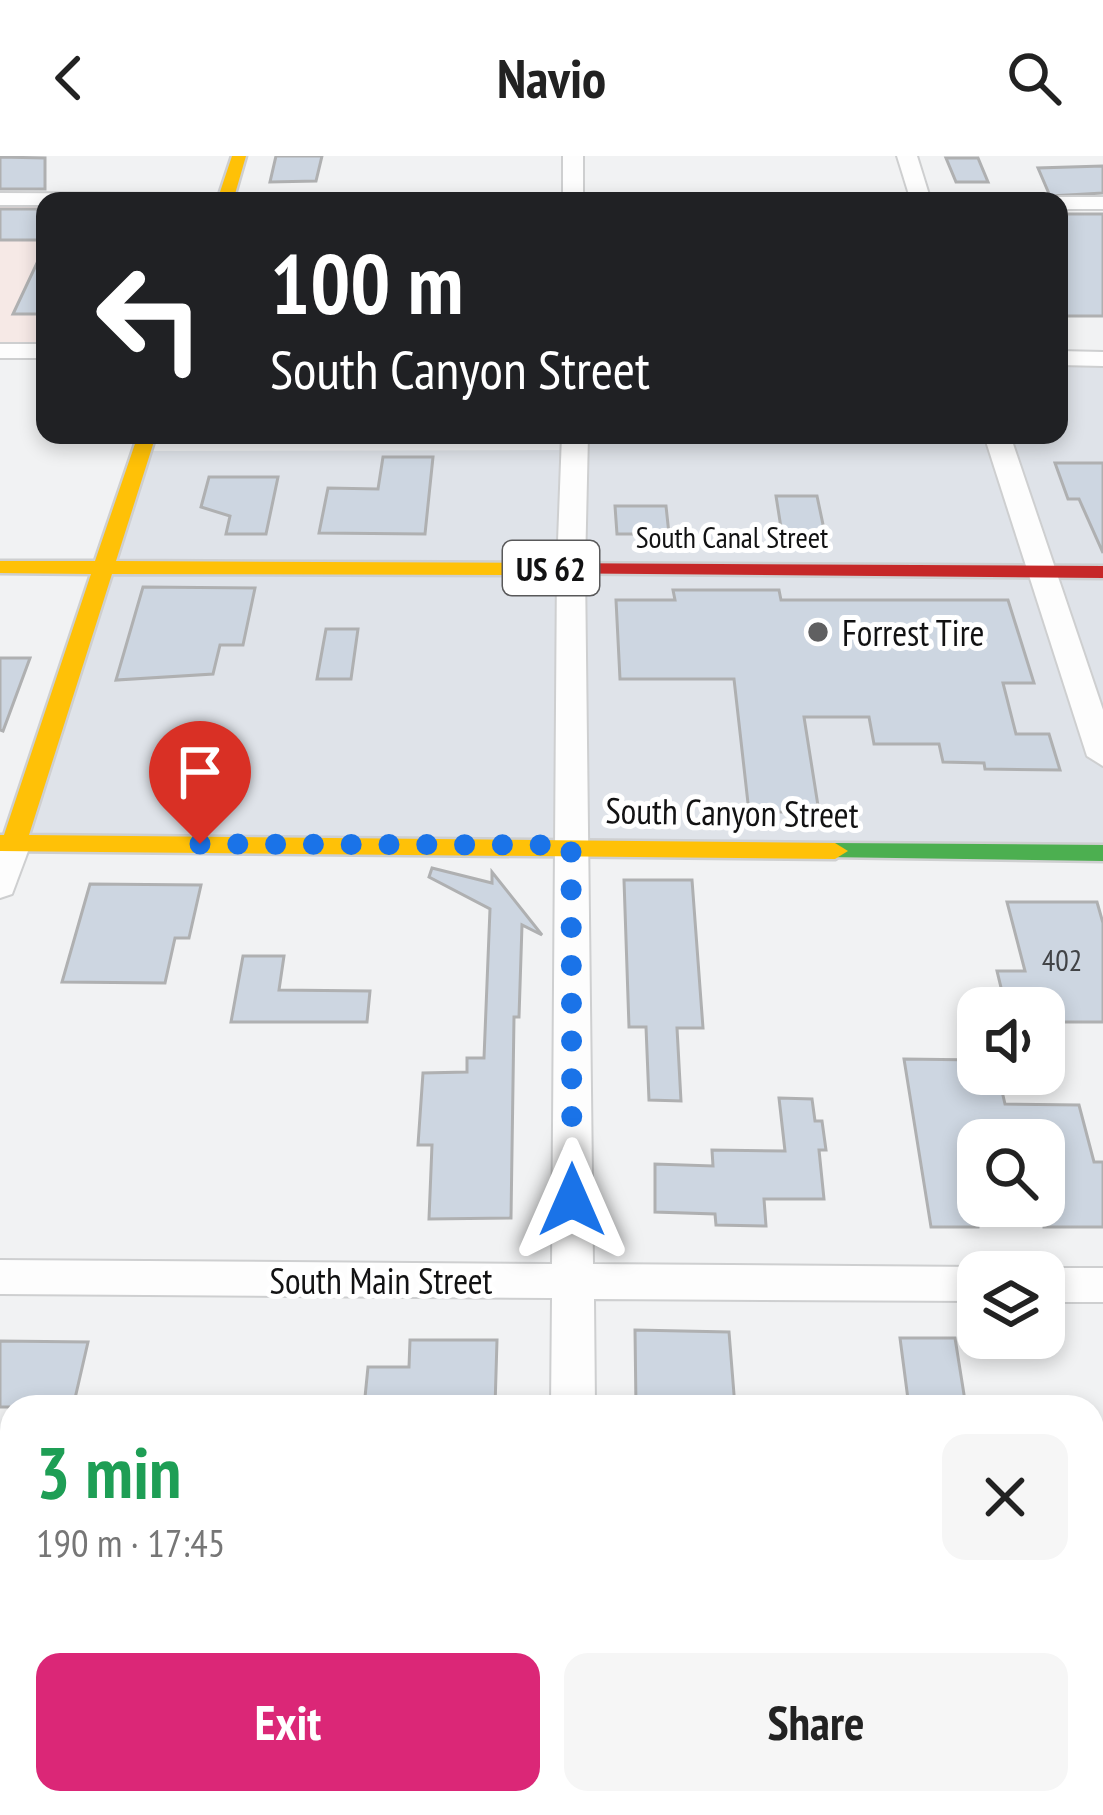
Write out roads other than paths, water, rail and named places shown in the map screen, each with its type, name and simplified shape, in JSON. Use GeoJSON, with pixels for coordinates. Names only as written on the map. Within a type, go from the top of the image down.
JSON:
{"type":"FeatureCollection","features":[{"type":"Feature","properties":{"kind":"main road"},"geometry":{"type":"LineString","coordinates":[[228,192],[239,156]]}},
{"type":"Feature","properties":{"kind":"main road"},"geometry":{"type":"LineString","coordinates":[[7,843],[144,444]]}},
{"type":"Feature","properties":{"kind":"main road","name":"South Canal Street"},"geometry":{"type":"LineString","coordinates":[[0,550],[107,556],[1038,562],[1103,572]]}},
{"type":"Feature","properties":{"kind":"main road","name":"South Canal Street"},"geometry":{"type":"LineString","coordinates":[[1038,562],[1103,552]]}},
{"type":"Feature","properties":{"kind":"main road","name":"South Canal Street"},"geometry":{"type":"LineString","coordinates":[[0,567],[107,556]]}},
{"type":"Feature","properties":{"kind":"main road","name":"South Canyon Street"},"geometry":{"type":"LineString","coordinates":[[7,843],[1103,853]]}},
{"type":"Feature","properties":{"kind":"street"},"geometry":{"type":"LineString","coordinates":[[573,156],[573,192]]}},
{"type":"Feature","properties":{"kind":"street"},"geometry":{"type":"LineString","coordinates":[[907,156],[919,192]]}},
{"type":"Feature","properties":{"kind":"street"},"geometry":{"type":"LineString","coordinates":[[0,199],[36,199]]}},
{"type":"Feature","properties":{"kind":"street"},"geometry":{"type":"LineString","coordinates":[[1068,203],[1103,203]]}},
{"type":"Feature","properties":{"kind":"street"},"geometry":{"type":"LineString","coordinates":[[0,351],[36,351]]}},
{"type":"Feature","properties":{"kind":"street"},"geometry":{"type":"LineString","coordinates":[[1068,358],[1103,358]]}},
{"type":"Feature","properties":{"kind":"street"},"geometry":{"type":"LineString","coordinates":[[573,1395],[575,444]]}},
{"type":"Feature","properties":{"kind":"street"},"geometry":{"type":"LineString","coordinates":[[1000,444],[1103,756]]}},
{"type":"Feature","properties":{"kind":"street"},"geometry":{"type":"LineString","coordinates":[[0,886],[7,843]]}},
{"type":"Feature","properties":{"kind":"street","name":"South Main Street"},"geometry":{"type":"LineString","coordinates":[[0,1277],[957,1284]]}},
{"type":"Feature","properties":{"kind":"street"},"geometry":{"type":"LineString","coordinates":[[1065,1285],[1103,1285]]}},
{"type":"Feature","properties":{"kind":"place","name":"Forrest Tire"},"geometry":{"type":"Point","coordinates":[818,632]}}]}
